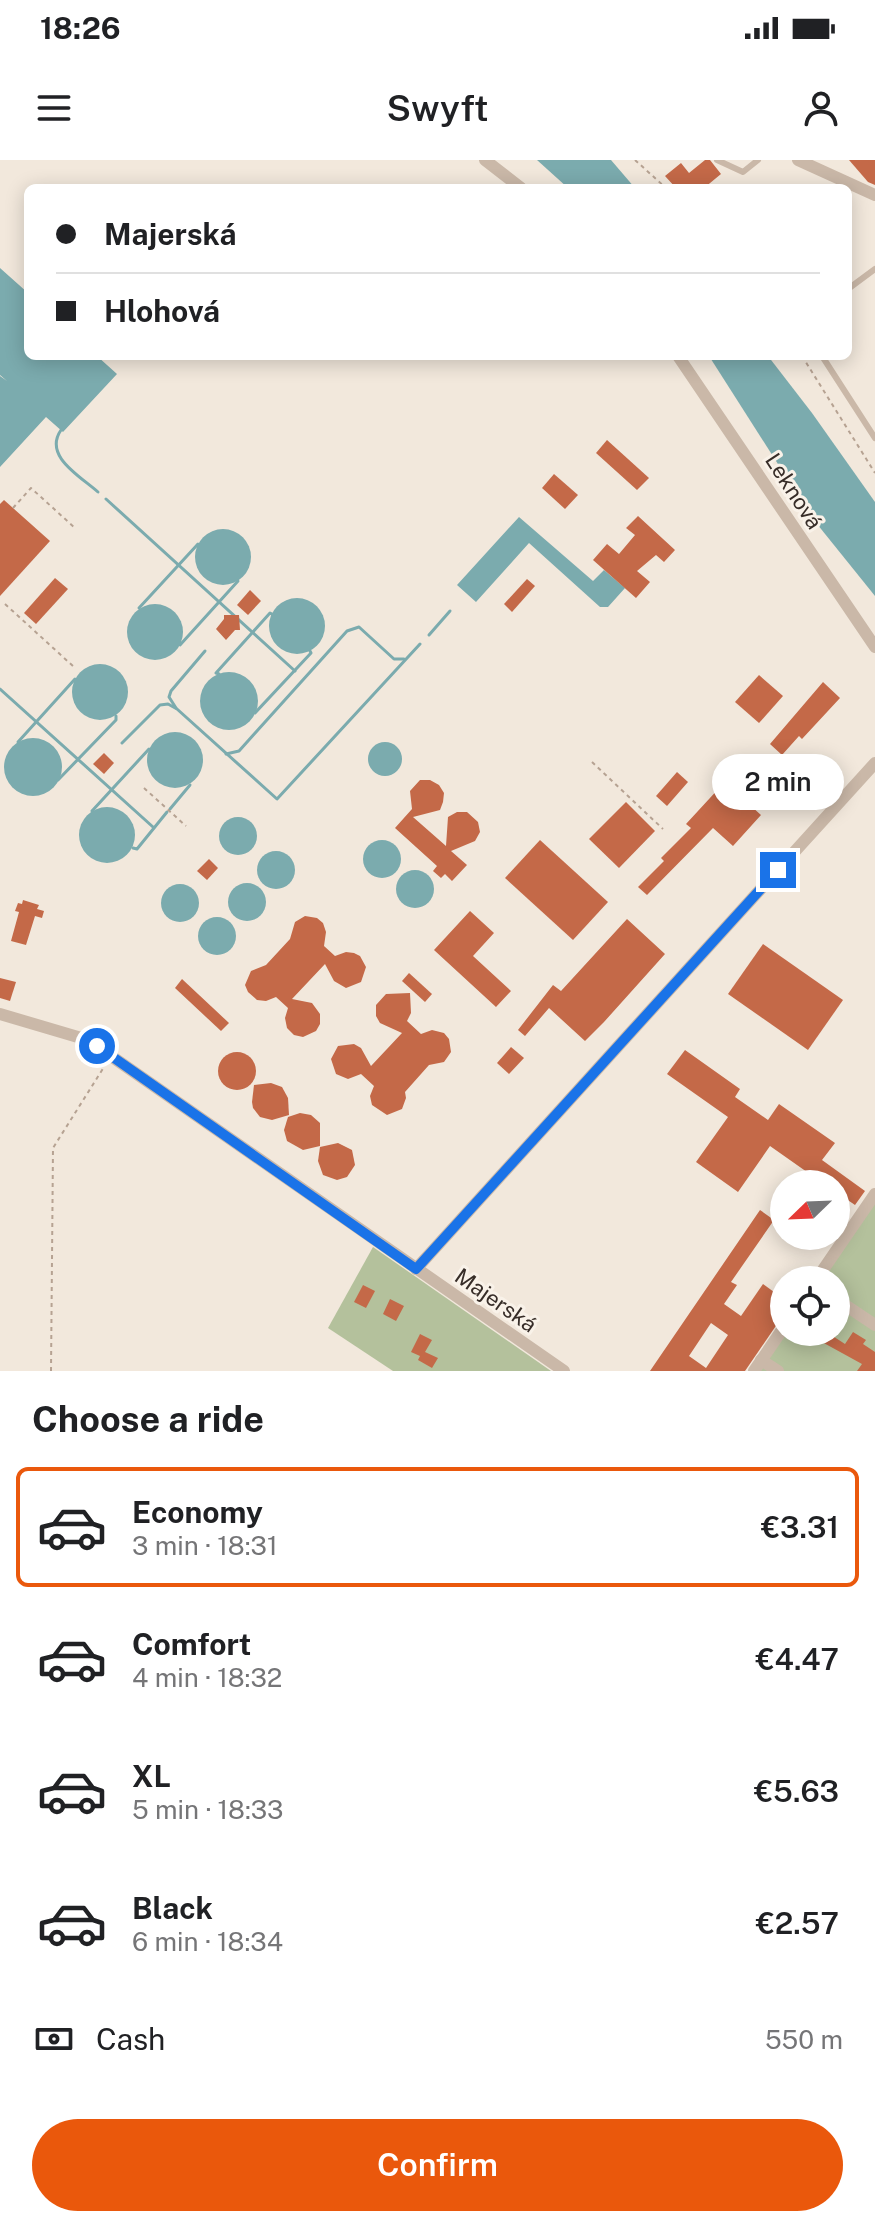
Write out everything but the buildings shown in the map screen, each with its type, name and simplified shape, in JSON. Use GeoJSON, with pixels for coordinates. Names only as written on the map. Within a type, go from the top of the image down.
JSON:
{"type":"FeatureCollection","features":[{"type":"Feature","properties":{"kind":"street"},"geometry":{"type":"LineString","coordinates":[[485,160],[516,184]]}},
{"type":"Feature","properties":{"kind":"street"},"geometry":{"type":"LineString","coordinates":[[798,160],[851,184]]}},
{"type":"Feature","properties":{"kind":"street"},"geometry":{"type":"LineString","coordinates":[[852,185],[875,195]]}},
{"type":"Feature","properties":{"kind":"street","name":"Leknová"},"geometry":{"type":"LineString","coordinates":[[681,360],[875,647]]}},
{"type":"Feature","properties":{"kind":"street"},"geometry":{"type":"LineString","coordinates":[[416,1269],[875,763]]}},
{"type":"Feature","properties":{"kind":"street","name":"Majerská"},"geometry":{"type":"LineString","coordinates":[[0,1014],[88,1040],[564,1371]]}},
{"type":"Feature","properties":{"kind":"street"},"geometry":{"type":"LineString","coordinates":[[827,1266],[871,1210],[875,1194]]}},
{"type":"Feature","properties":{"kind":"street"},"geometry":{"type":"LineString","coordinates":[[850,1308],[875,1325]]}},
{"type":"Feature","properties":{"kind":"street"},"geometry":{"type":"LineString","coordinates":[[771,1346],[758,1365],[778,1371]]}},
{"type":"Feature","properties":{"kind":"lane"},"geometry":{"type":"LineString","coordinates":[[717,160],[743,172],[758,160]]}},
{"type":"Feature","properties":{"kind":"lane"},"geometry":{"type":"LineString","coordinates":[[852,286],[875,269]]}},
{"type":"Feature","properties":{"kind":"lane"},"geometry":{"type":"LineString","coordinates":[[825,360],[875,438]]}},
{"type":"Feature","properties":{"kind":"path"},"geometry":{"type":"LineString","coordinates":[[635,160],[662,184]]}},
{"type":"Feature","properties":{"kind":"path"},"geometry":{"type":"LineString","coordinates":[[804,360],[875,473]]}},
{"type":"Feature","properties":{"kind":"path"},"geometry":{"type":"LineString","coordinates":[[13,508],[31,488],[75,528]]}},
{"type":"Feature","properties":{"kind":"path"},"geometry":{"type":"LineString","coordinates":[[5,604],[74,667]]}},
{"type":"Feature","properties":{"kind":"path"},"geometry":{"type":"LineString","coordinates":[[592,762],[663,829]]}},
{"type":"Feature","properties":{"kind":"path"},"geometry":{"type":"LineString","coordinates":[[144,788],[186,826]]}},
{"type":"Feature","properties":{"kind":"path"},"geometry":{"type":"LineString","coordinates":[[51,1371],[53,1148],[111,1056]]}},
{"type":"Feature","properties":{"kind":"green space"},"geometry":{"type":"Polygon","coordinates":[[[875,1202],[875,1371],[760,1371],[777,1346],[850,1346],[850,1266],[832,1266],[842,1250],[850,1250],[850,1239],[875,1202]]]}},
{"type":"Feature","properties":{"kind":"green space"},"geometry":{"type":"Polygon","coordinates":[[[373,1247],[551,1371],[393,1371],[328,1328],[373,1247]]]}},
{"type":"Feature","properties":{"kind":"water"},"geometry":{"type":"Polygon","coordinates":[[[537,160],[611,160],[632,184],[564,184],[537,160]]]}},
{"type":"Feature","properties":{"kind":"water"},"geometry":{"type":"Polygon","coordinates":[[[0,268],[24,289],[24,360],[101,360],[117,374],[63,432],[46,417],[0,467],[0,376],[7,381],[0,375],[0,268]]]}},
{"type":"Feature","properties":{"kind":"water"},"geometry":{"type":"Polygon","coordinates":[[[712,360],[771,360],[875,502],[875,596],[813,519],[712,360]]]}},
{"type":"Feature","properties":{"kind":"water"},"geometry":{"type":"Polygon","coordinates":[[[519,517],[593,581],[604,570],[625,588],[608,607],[600,607],[529,543],[476,602],[457,585],[519,517]]]}},
{"type":"Feature","properties":{"kind":"water"},"geometry":{"type":"Polygon","coordinates":[[[223,529],[243,537],[251,557],[243,577],[223,585],[203,577],[195,557],[203,537],[223,529]]]}},
{"type":"Feature","properties":{"kind":"water"},"geometry":{"type":"Polygon","coordinates":[[[297,598],[317,606],[325,626],[317,646],[297,654],[277,646],[269,626],[277,606],[297,598]]]}},
{"type":"Feature","properties":{"kind":"water"},"geometry":{"type":"Polygon","coordinates":[[[155,604],[175,612],[183,632],[175,652],[155,660],[135,652],[127,632],[135,612],[155,604]]]}},
{"type":"Feature","properties":{"kind":"water"},"geometry":{"type":"Polygon","coordinates":[[[100,664],[120,672],[128,692],[120,712],[100,720],[80,712],[72,692],[80,672],[100,664]]]}},
{"type":"Feature","properties":{"kind":"water"},"geometry":{"type":"Polygon","coordinates":[[[229,672],[249,681],[258,701],[249,721],[229,730],[209,721],[200,701],[209,681],[229,672]]]}},
{"type":"Feature","properties":{"kind":"water"},"geometry":{"type":"Polygon","coordinates":[[[175,732],[195,740],[203,760],[195,780],[175,788],[155,780],[147,760],[155,740],[175,732]]]}},
{"type":"Feature","properties":{"kind":"water"},"geometry":{"type":"Polygon","coordinates":[[[33,738],[53,747],[62,767],[53,787],[33,796],[13,787],[4,767],[13,747],[33,738]]]}},
{"type":"Feature","properties":{"kind":"water"},"geometry":{"type":"Polygon","coordinates":[[[385,742],[397,747],[402,759],[397,771],[385,776],[373,771],[368,759],[373,747],[385,742]]]}},
{"type":"Feature","properties":{"kind":"water"},"geometry":{"type":"Polygon","coordinates":[[[107,807],[127,815],[135,835],[127,855],[107,863],[87,855],[79,835],[87,815],[107,807]]]}},
{"type":"Feature","properties":{"kind":"water"},"geometry":{"type":"Polygon","coordinates":[[[238,817],[251,823],[257,836],[251,849],[238,855],[225,849],[219,836],[225,823],[238,817]]]}},
{"type":"Feature","properties":{"kind":"water"},"geometry":{"type":"Polygon","coordinates":[[[382,840],[395,846],[401,859],[395,872],[382,878],[369,872],[363,859],[369,846],[382,840]]]}},
{"type":"Feature","properties":{"kind":"water"},"geometry":{"type":"Polygon","coordinates":[[[276,851],[289,857],[295,870],[289,883],[276,889],[263,883],[257,870],[263,857],[276,851]]]}},
{"type":"Feature","properties":{"kind":"water"},"geometry":{"type":"Polygon","coordinates":[[[415,870],[428,876],[434,889],[428,902],[415,908],[402,902],[396,889],[402,876],[415,870]]]}},
{"type":"Feature","properties":{"kind":"water"},"geometry":{"type":"Polygon","coordinates":[[[247,883],[260,889],[266,902],[260,915],[247,921],[234,915],[228,902],[234,889],[247,883]]]}},
{"type":"Feature","properties":{"kind":"water"},"geometry":{"type":"Polygon","coordinates":[[[180,884],[193,890],[199,903],[193,916],[180,922],[167,916],[161,903],[167,890],[180,884]]]}},
{"type":"Feature","properties":{"kind":"water"},"geometry":{"type":"Polygon","coordinates":[[[217,917],[230,923],[236,936],[230,949],[217,955],[204,949],[198,936],[204,923],[217,917]]]}},
{"type":"Feature","properties":{"kind":"waterway"},"geometry":{"type":"LineString","coordinates":[[61,430],[57,439],[60,457],[98,492]]}},
{"type":"Feature","properties":{"kind":"waterway"},"geometry":{"type":"LineString","coordinates":[[106,499],[295,671]]}},
{"type":"Feature","properties":{"kind":"waterway"},"geometry":{"type":"LineString","coordinates":[[139,608],[198,544]]}},
{"type":"Feature","properties":{"kind":"waterway"},"geometry":{"type":"LineString","coordinates":[[180,645],[238,581]]}},
{"type":"Feature","properties":{"kind":"waterway"},"geometry":{"type":"LineString","coordinates":[[429,635],[450,611]]}},
{"type":"Feature","properties":{"kind":"waterway"},"geometry":{"type":"LineString","coordinates":[[219,674],[216,673],[272,614]]}},
{"type":"Feature","properties":{"kind":"waterway"},"geometry":{"type":"LineString","coordinates":[[226,754],[239,751],[347,631],[359,627],[394,659],[404,659]]}},
{"type":"Feature","properties":{"kind":"waterway"},"geometry":{"type":"LineString","coordinates":[[122,743],[160,705],[168,704],[277,799],[420,644]]}},
{"type":"Feature","properties":{"kind":"waterway"},"geometry":{"type":"LineString","coordinates":[[176,708],[169,697],[171,691],[205,651]]}},
{"type":"Feature","properties":{"kind":"waterway"},"geometry":{"type":"LineString","coordinates":[[255,713],[310,651]]}},
{"type":"Feature","properties":{"kind":"waterway"},"geometry":{"type":"LineString","coordinates":[[18,742],[75,679]]}},
{"type":"Feature","properties":{"kind":"waterway"},"geometry":{"type":"LineString","coordinates":[[0,689],[153,827]]}},
{"type":"Feature","properties":{"kind":"waterway"},"geometry":{"type":"LineString","coordinates":[[58,780],[116,720],[116,716]]}},
{"type":"Feature","properties":{"kind":"waterway"},"geometry":{"type":"LineString","coordinates":[[92,811],[149,749]]}},
{"type":"Feature","properties":{"kind":"waterway"},"geometry":{"type":"LineString","coordinates":[[170,809],[190,785]]}},
{"type":"Feature","properties":{"kind":"waterway"},"geometry":{"type":"LineString","coordinates":[[133,848],[137,849],[167,812]]}},
{"type":"Feature","properties":{"kind":"route"},"geometry":{"type":"LineString","coordinates":[[97,1046],[416,1269],[778,870]]}}]}
